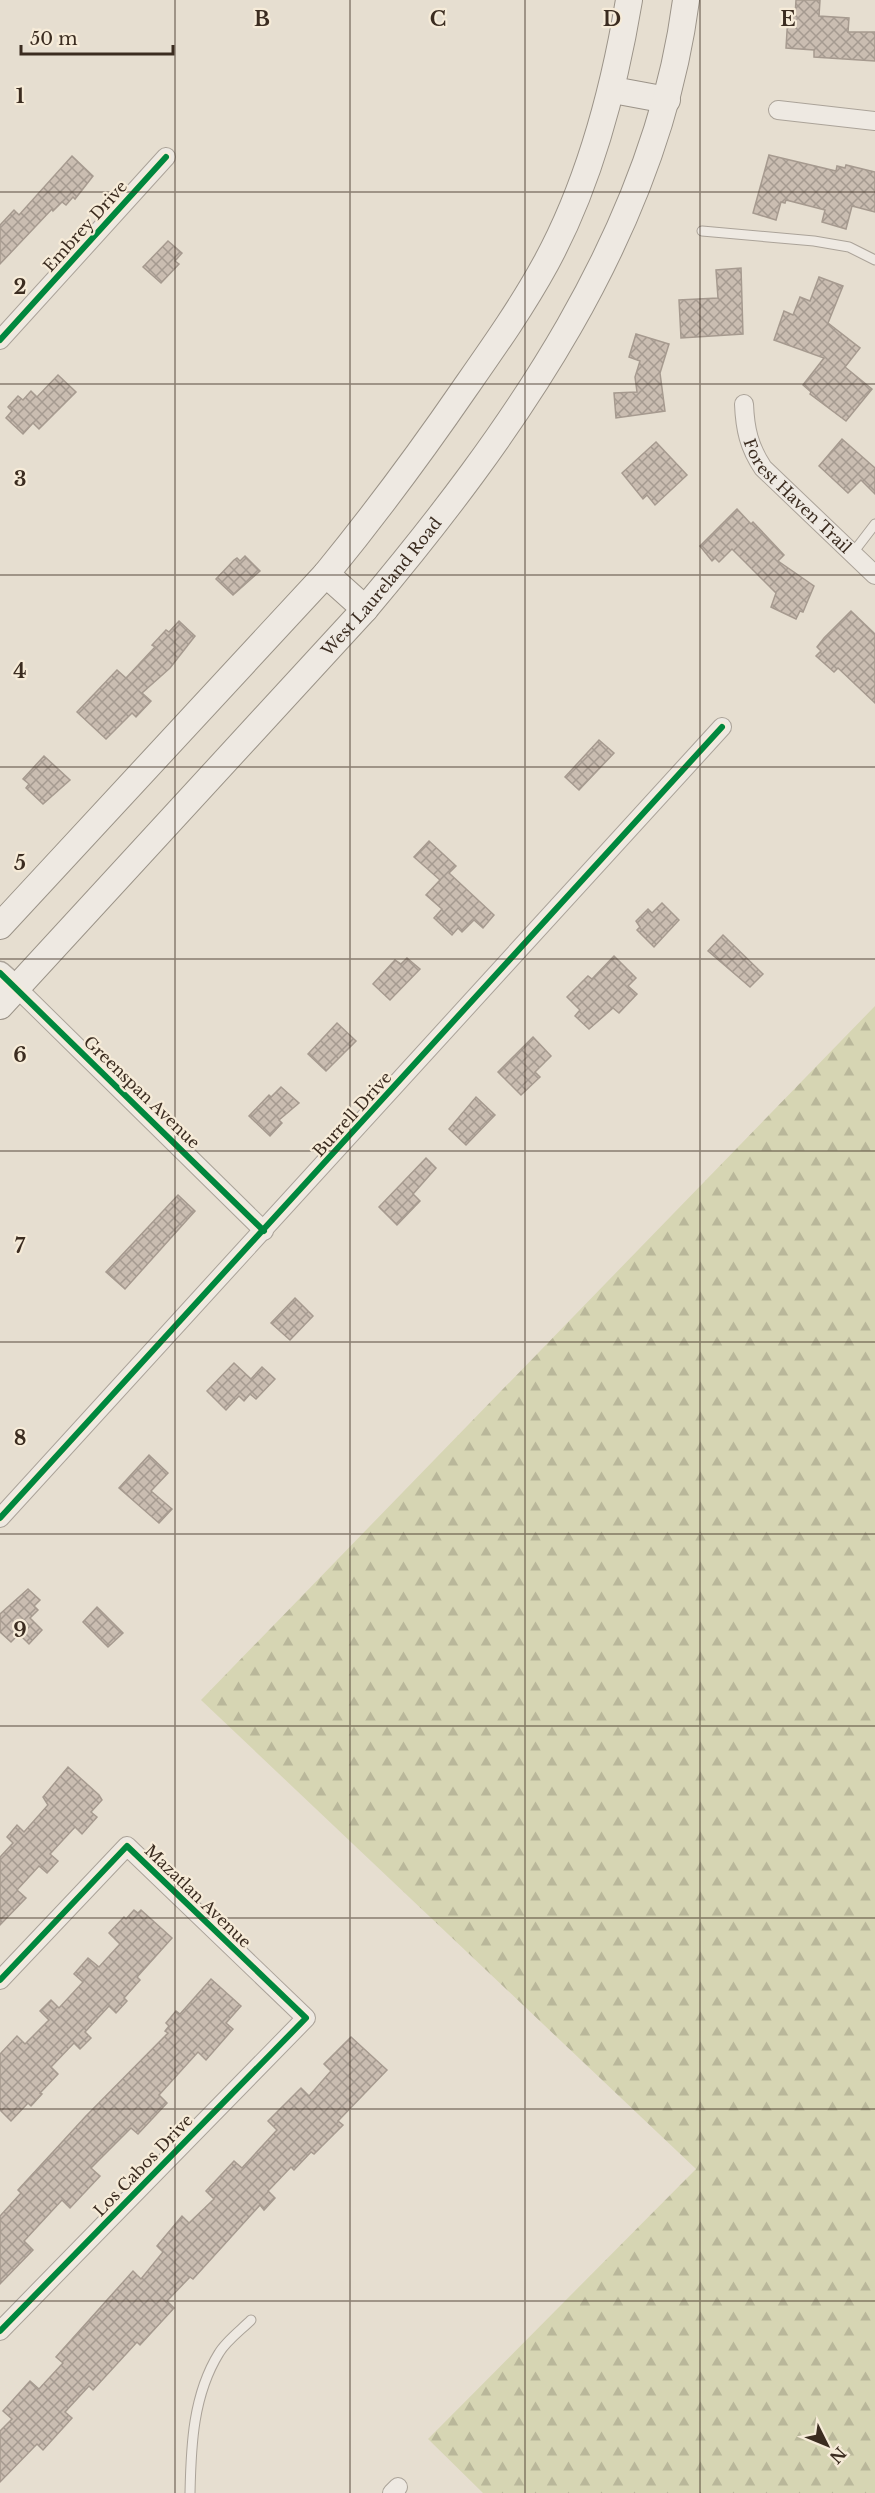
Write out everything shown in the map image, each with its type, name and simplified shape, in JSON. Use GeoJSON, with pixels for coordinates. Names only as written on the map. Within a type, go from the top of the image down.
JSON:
{"type":"FeatureCollection","features":[{"type":"Feature","properties":{"kind":"main road"},"geometry":{"type":"LineString","coordinates":[[0,926],[326,574],[375,514],[502,334],[546,262],[574,202],[613,90],[629,0]]}},
{"type":"Feature","properties":{"kind":"main road","name":"West Laureland Road"},"geometry":{"type":"LineString","coordinates":[[6,989],[366,609],[403,564],[480,461],[563,338],[622,226],[667,100],[686,0]]}},
{"type":"Feature","properties":{"kind":"main road"},"geometry":{"type":"LineString","coordinates":[[613,90],[667,100]]}},
{"type":"Feature","properties":{"kind":"main road"},"geometry":{"type":"LineString","coordinates":[[326,574],[366,609]]}},
{"type":"Feature","properties":{"kind":"street"},"geometry":{"type":"LineString","coordinates":[[778,110],[875,121]]}},
{"type":"Feature","properties":{"kind":"street","name":"Embrey Drive"},"geometry":{"type":"LineString","coordinates":[[0,340],[166,157]]}},
{"type":"Feature","properties":{"kind":"street","name":"Forest Haven Trail"},"geometry":{"type":"LineString","coordinates":[[744,404],[745,429],[752,451],[763,468],[875,575]]}},
{"type":"Feature","properties":{"kind":"street","name":"Burrell Drive"},"geometry":{"type":"LineString","coordinates":[[0,1518],[722,727]]}},
{"type":"Feature","properties":{"kind":"street","name":"Greenspan Avenue"},"geometry":{"type":"LineString","coordinates":[[6,989],[264,1231]]}},
{"type":"Feature","properties":{"kind":"street","name":"Mazatlan Avenue"},"geometry":{"type":"LineString","coordinates":[[0,1980],[127,1846],[306,2018]]}},
{"type":"Feature","properties":{"kind":"street","name":"Los Cabos Drive"},"geometry":{"type":"LineString","coordinates":[[0,2331],[306,2018]]}},
{"type":"Feature","properties":{"kind":"lane"},"geometry":{"type":"LineString","coordinates":[[702,231],[814,241],[849,247],[875,260]]}},
{"type":"Feature","properties":{"kind":"lane"},"geometry":{"type":"LineString","coordinates":[[852,554],[875,524]]}},
{"type":"Feature","properties":{"kind":"lane"},"geometry":{"type":"LineString","coordinates":[[190,2493],[191,2442],[204,2383],[220,2351],[251,2320]]}},
{"type":"Feature","properties":{"kind":"green space"},"geometry":{"type":"Polygon","coordinates":[[[875,1006],[875,2493],[483,2493],[428,2439],[696,2169],[201,1700],[875,1006]]]}},
{"type":"Feature","properties":{"kind":"building"},"geometry":{"type":"Polygon","coordinates":[[[796,0],[820,0],[819,16],[849,18],[848,32],[875,32],[875,61],[814,57],[814,50],[786,48],[788,15],[795,16],[796,0]]]}},
{"type":"Feature","properties":{"kind":"building"},"geometry":{"type":"Polygon","coordinates":[[[769,155],[836,171],[837,166],[845,168],[846,165],[875,172],[875,212],[852,206],[846,229],[822,222],[825,210],[786,200],[785,203],[781,202],[776,220],[753,213],[769,155]]]}},
{"type":"Feature","properties":{"kind":"building"},"geometry":{"type":"Polygon","coordinates":[[[72,156],[93,176],[75,199],[73,197],[66,205],[62,202],[53,211],[52,209],[0,264],[0,225],[14,210],[19,215],[72,156]]]}},
{"type":"Feature","properties":{"kind":"building"},"geometry":{"type":"Polygon","coordinates":[[[168,241],[182,253],[175,261],[179,264],[161,283],[143,267],[168,241]]]}},
{"type":"Feature","properties":{"kind":"building"},"geometry":{"type":"Polygon","coordinates":[[[741,268],[743,334],[681,338],[679,300],[718,298],[716,270],[741,268]]]}},
{"type":"Feature","properties":{"kind":"building"},"geometry":{"type":"Polygon","coordinates":[[[819,277],[843,286],[828,323],[860,348],[845,367],[872,389],[846,421],[810,394],[811,392],[803,385],[824,358],[774,340],[784,311],[793,315],[800,297],[810,301],[819,277]]]}},
{"type":"Feature","properties":{"kind":"building"},"geometry":{"type":"Polygon","coordinates":[[[636,334],[669,344],[660,373],[665,411],[616,418],[614,393],[637,392],[635,377],[640,361],[629,357],[636,334]]]}},
{"type":"Feature","properties":{"kind":"building"},"geometry":{"type":"Polygon","coordinates":[[[58,375],[76,392],[39,429],[33,423],[23,434],[6,418],[12,411],[8,407],[18,396],[23,400],[31,391],[37,397],[58,375]]]}},
{"type":"Feature","properties":{"kind":"building"},"geometry":{"type":"Polygon","coordinates":[[[842,439],[875,468],[875,494],[861,480],[848,493],[819,466],[842,439]]]}},
{"type":"Feature","properties":{"kind":"building"},"geometry":{"type":"Polygon","coordinates":[[[656,442],[687,475],[655,505],[647,495],[643,499],[622,473],[656,442]]]}},
{"type":"Feature","properties":{"kind":"building"},"geometry":{"type":"Polygon","coordinates":[[[737,509],[751,524],[753,522],[784,555],[778,561],[814,586],[803,612],[800,611],[796,619],[771,607],[776,593],[732,549],[719,562],[715,558],[712,561],[700,546],[737,509]]]}},
{"type":"Feature","properties":{"kind":"building"},"geometry":{"type":"Polygon","coordinates":[[[245,556],[260,571],[233,595],[216,579],[234,560],[237,558],[240,561],[245,556]]]}},
{"type":"Feature","properties":{"kind":"building"},"geometry":{"type":"Polygon","coordinates":[[[851,611],[875,634],[875,703],[838,668],[834,672],[816,656],[821,651],[817,647],[824,638],[851,611]]]}},
{"type":"Feature","properties":{"kind":"building"},"geometry":{"type":"Polygon","coordinates":[[[179,621],[195,636],[170,668],[142,693],[151,701],[136,717],[132,713],[106,739],[77,712],[117,670],[126,678],[155,647],[152,645],[166,630],[169,632],[179,621]]]}},
{"type":"Feature","properties":{"kind":"building"},"geometry":{"type":"Polygon","coordinates":[[[599,740],[614,753],[579,790],[565,777],[599,740]]]}},
{"type":"Feature","properties":{"kind":"building"},"geometry":{"type":"Polygon","coordinates":[[[44,756],[70,780],[43,804],[26,788],[29,784],[23,779],[44,756]]]}},
{"type":"Feature","properties":{"kind":"building"},"geometry":{"type":"Polygon","coordinates":[[[429,841],[456,866],[449,873],[494,915],[483,928],[474,920],[462,932],[458,928],[452,935],[434,918],[442,909],[426,895],[440,880],[414,857],[429,841]]]}},
{"type":"Feature","properties":{"kind":"building"},"geometry":{"type":"Polygon","coordinates":[[[662,903],[679,920],[654,947],[637,930],[640,927],[636,921],[648,909],[652,913],[662,903]]]}},
{"type":"Feature","properties":{"kind":"building"},"geometry":{"type":"Polygon","coordinates":[[[723,935],[763,974],[750,987],[708,951],[723,935]]]}},
{"type":"Feature","properties":{"kind":"building"},"geometry":{"type":"Polygon","coordinates":[[[614,956],[636,978],[628,986],[637,994],[619,1013],[613,1008],[589,1029],[575,1016],[580,1010],[567,997],[588,976],[592,979],[614,956]]]}},
{"type":"Feature","properties":{"kind":"building"},"geometry":{"type":"Polygon","coordinates":[[[407,958],[420,969],[390,1000],[373,984],[395,960],[401,964],[407,958]]]}},
{"type":"Feature","properties":{"kind":"building"},"geometry":{"type":"Polygon","coordinates":[[[337,1023],[356,1041],[326,1071],[308,1054],[337,1023]]]}},
{"type":"Feature","properties":{"kind":"building"},"geometry":{"type":"Polygon","coordinates":[[[533,1037],[551,1056],[535,1072],[540,1077],[521,1095],[498,1072],[533,1037]]]}},
{"type":"Feature","properties":{"kind":"building"},"geometry":{"type":"Polygon","coordinates":[[[281,1087],[299,1103],[279,1120],[282,1123],[270,1136],[249,1116],[269,1095],[271,1097],[281,1087]]]}},
{"type":"Feature","properties":{"kind":"building"},"geometry":{"type":"Polygon","coordinates":[[[476,1097],[495,1115],[466,1145],[449,1129],[476,1097]]]}},
{"type":"Feature","properties":{"kind":"building"},"geometry":{"type":"Polygon","coordinates":[[[426,1158],[436,1168],[413,1194],[420,1201],[397,1225],[379,1207],[426,1158]]]}},
{"type":"Feature","properties":{"kind":"building"},"geometry":{"type":"Polygon","coordinates":[[[178,1195],[195,1211],[125,1289],[106,1272],[178,1195]]]}},
{"type":"Feature","properties":{"kind":"building"},"geometry":{"type":"Polygon","coordinates":[[[295,1298],[313,1316],[290,1340],[271,1323],[295,1298]]]}},
{"type":"Feature","properties":{"kind":"building"},"geometry":{"type":"Polygon","coordinates":[[[234,1363],[251,1379],[262,1367],[275,1379],[256,1399],[250,1394],[244,1401],[239,1396],[226,1410],[207,1391],[234,1363]]]}},
{"type":"Feature","properties":{"kind":"building"},"geometry":{"type":"Polygon","coordinates":[[[149,1455],[168,1473],[151,1491],[172,1509],[159,1523],[119,1488],[149,1455]]]}},
{"type":"Feature","properties":{"kind":"building"},"geometry":{"type":"Polygon","coordinates":[[[28,1589],[40,1600],[34,1606],[38,1610],[30,1618],[42,1630],[29,1644],[19,1634],[11,1642],[0,1632],[0,1614],[28,1589]]]}},
{"type":"Feature","properties":{"kind":"building"},"geometry":{"type":"Polygon","coordinates":[[[97,1607],[123,1633],[108,1647],[83,1622],[97,1607]]]}},
{"type":"Feature","properties":{"kind":"building"},"geometry":{"type":"Polygon","coordinates":[[[68,1767],[102,1800],[91,1812],[97,1817],[82,1834],[75,1827],[50,1854],[58,1861],[47,1873],[39,1866],[17,1890],[26,1898],[0,1925],[0,1857],[13,1843],[7,1837],[17,1825],[24,1832],[48,1805],[43,1797],[68,1767]]]}},
{"type":"Feature","properties":{"kind":"building"},"geometry":{"type":"Polygon","coordinates":[[[134,1910],[138,1913],[141,1910],[172,1938],[137,1977],[140,1980],[124,1998],[127,2001],[116,2013],[109,2006],[85,2032],[91,2038],[80,2049],[74,2043],[51,2067],[58,2074],[40,2093],[42,2094],[31,2106],[28,2103],[11,2121],[0,2110],[0,2054],[17,2036],[25,2044],[49,2020],[40,2011],[51,2000],[59,2008],[83,1982],[74,1974],[88,1958],[99,1967],[120,1944],[109,1933],[134,1910]]]}},
{"type":"Feature","properties":{"kind":"building"},"geometry":{"type":"Polygon","coordinates":[[[211,1979],[241,2006],[226,2023],[233,2029],[206,2060],[198,2052],[159,2095],[167,2103],[138,2134],[131,2128],[91,2168],[100,2176],[70,2208],[62,2200],[24,2241],[33,2250],[0,2284],[0,2216],[21,2193],[18,2190],[86,2116],[168,2033],[165,2031],[169,2026],[166,2023],[176,2011],[180,2014],[211,1979]]]}},
{"type":"Feature","properties":{"kind":"building"},"geometry":{"type":"Polygon","coordinates":[[[351,2037],[387,2070],[338,2121],[343,2125],[314,2154],[311,2152],[294,2170],[291,2167],[268,2191],[275,2198],[264,2210],[260,2205],[193,2279],[190,2277],[167,2301],[174,2308],[140,2345],[137,2342],[93,2390],[89,2386],[65,2412],[72,2418],[43,2450],[37,2444],[0,2482],[0,2431],[12,2419],[3,2411],[30,2381],[39,2389],[63,2363],[56,2357],[133,2271],[141,2279],[163,2252],[157,2246],[182,2216],[189,2223],[214,2199],[206,2191],[234,2161],[242,2168],[277,2130],[268,2121],[301,2088],[309,2096],[331,2071],[324,2064],[351,2037]]]}},
{"type":"Feature","properties":{"kind":"cycle path"},"geometry":{"type":"LineString","coordinates":[[0,340],[166,157]]}},
{"type":"Feature","properties":{"kind":"cycle path"},"geometry":{"type":"LineString","coordinates":[[0,1518],[722,727]]}},
{"type":"Feature","properties":{"kind":"cycle path"},"geometry":{"type":"LineString","coordinates":[[0,973],[264,1231]]}},
{"type":"Feature","properties":{"kind":"cycle path"},"geometry":{"type":"LineString","coordinates":[[0,1980],[127,1846],[306,2018],[0,2331]]}}]}
